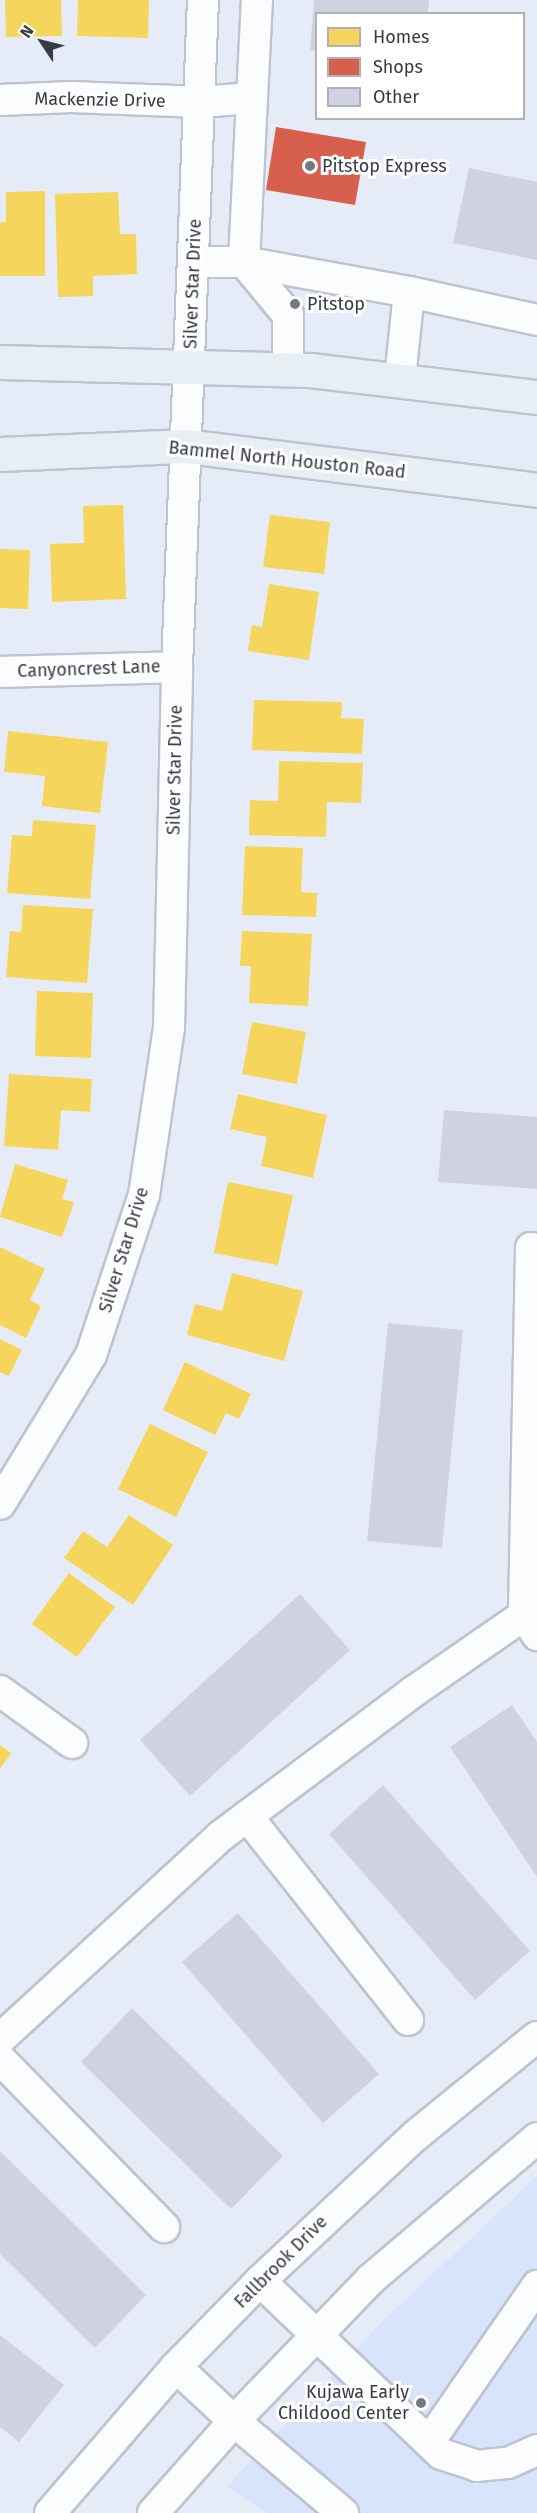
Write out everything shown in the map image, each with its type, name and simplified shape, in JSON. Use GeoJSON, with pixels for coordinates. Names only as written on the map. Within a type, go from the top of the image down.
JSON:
{"type":"FeatureCollection","features":[{"type":"Feature","properties":{"kind":"main road"},"geometry":{"type":"LineString","coordinates":[[0,362],[288,369],[400,379],[537,397]]}},
{"type":"Feature","properties":{"kind":"main road","name":"Bammel North Houston Road"},"geometry":{"type":"LineString","coordinates":[[0,454],[186,446],[537,490]]}},
{"type":"Feature","properties":{"kind":"street","name":"Silver Star Drive"},"geometry":{"type":"LineString","coordinates":[[0,1504],[91,1355],[144,1195],[169,1028],[177,667],[201,102],[203,0]]}},
{"type":"Feature","properties":{"kind":"street"},"geometry":{"type":"LineString","coordinates":[[257,0],[244,262],[288,315],[288,369]]}},
{"type":"Feature","properties":{"kind":"street","name":"Mackenzie Drive"},"geometry":{"type":"LineString","coordinates":[[0,100],[71,97],[201,102],[252,98]]}},
{"type":"Feature","properties":{"kind":"street"},"geometry":{"type":"LineString","coordinates":[[194,262],[244,262],[409,292],[537,320]]}},
{"type":"Feature","properties":{"kind":"street"},"geometry":{"type":"LineString","coordinates":[[400,379],[409,292]]}},
{"type":"Feature","properties":{"kind":"street","name":"Canyoncrest Lane"},"geometry":{"type":"LineString","coordinates":[[0,672],[177,667]]}},
{"type":"Feature","properties":{"kind":"street"},"geometry":{"type":"LineString","coordinates":[[0,2040],[164,1885],[247,1816],[533,1618],[531,1248],[537,1248]]}},
{"type":"Feature","properties":{"kind":"street"},"geometry":{"type":"LineString","coordinates":[[0,1691],[72,1743]]}},
{"type":"Feature","properties":{"kind":"street"},"geometry":{"type":"LineString","coordinates":[[247,1816],[408,2020]]}},
{"type":"Feature","properties":{"kind":"street","name":"Fallbrook Drive"},"geometry":{"type":"LineString","coordinates":[[50,2513],[176,2367],[260,2281],[415,2136],[537,2037]]}},
{"type":"Feature","properties":{"kind":"street"},"geometry":{"type":"LineString","coordinates":[[0,2059],[164,2227]]}},
{"type":"Feature","properties":{"kind":"street"},"geometry":{"type":"LineString","coordinates":[[153,2513],[234,2421],[371,2279],[537,2138]]}},
{"type":"Feature","properties":{"kind":"street"},"geometry":{"type":"LineString","coordinates":[[260,2281],[441,2454],[477,2466],[508,2463],[537,2451]]}},
{"type":"Feature","properties":{"kind":"street"},"geometry":{"type":"LineString","coordinates":[[429,2442],[537,2286]]}},
{"type":"Feature","properties":{"kind":"street"},"geometry":{"type":"LineString","coordinates":[[176,2367],[234,2421],[343,2513]]}},
{"type":"Feature","properties":{"kind":"shaded area","name":"Kujawa Early Childood Center"},"geometry":{"type":"Polygon","coordinates":[[[537,2176],[537,2513],[267,2513],[227,2486],[384,2320],[537,2176]]]}},
{"type":"Feature","properties":{"kind":"building: Homes"},"geometry":{"type":"Polygon","coordinates":[[[5,0],[61,0],[62,36],[6,37],[5,0]]]}},
{"type":"Feature","properties":{"kind":"building: Homes"},"geometry":{"type":"Polygon","coordinates":[[[78,0],[149,0],[148,38],[77,36],[78,0]]]}},
{"type":"Feature","properties":{"kind":"building: Homes"},"geometry":{"type":"Polygon","coordinates":[[[45,191],[45,276],[0,276],[0,222],[6,222],[6,192],[45,191]]]}},
{"type":"Feature","properties":{"kind":"building: Homes"},"geometry":{"type":"Polygon","coordinates":[[[118,192],[120,234],[136,234],[137,274],[93,276],[93,296],[58,297],[55,194],[118,192]]]}},
{"type":"Feature","properties":{"kind":"building: Homes"},"geometry":{"type":"Polygon","coordinates":[[[123,505],[126,599],[52,602],[50,544],[84,543],[83,506],[123,505]]]}},
{"type":"Feature","properties":{"kind":"building: Homes"},"geometry":{"type":"Polygon","coordinates":[[[270,515],[330,522],[324,574],[263,567],[270,515]]]}},
{"type":"Feature","properties":{"kind":"building: Homes"},"geometry":{"type":"Polygon","coordinates":[[[0,549],[30,550],[28,609],[0,608],[0,549]]]}},
{"type":"Feature","properties":{"kind":"building: Homes"},"geometry":{"type":"Polygon","coordinates":[[[269,584],[319,592],[309,660],[248,651],[252,625],[262,627],[269,584]]]}},
{"type":"Feature","properties":{"kind":"building: Homes"},"geometry":{"type":"Polygon","coordinates":[[[254,700],[342,702],[341,718],[364,719],[362,754],[252,750],[254,700]]]}},
{"type":"Feature","properties":{"kind":"building: Homes"},"geometry":{"type":"Polygon","coordinates":[[[8,731],[108,742],[100,813],[42,806],[45,776],[4,772],[8,731]]]}},
{"type":"Feature","properties":{"kind":"building: Homes"},"geometry":{"type":"Polygon","coordinates":[[[279,761],[363,763],[361,803],[327,802],[326,837],[249,835],[250,800],[278,801],[279,761]]]}},
{"type":"Feature","properties":{"kind":"building: Homes"},"geometry":{"type":"Polygon","coordinates":[[[33,820],[96,825],[90,899],[7,893],[12,835],[32,836],[33,820]]]}},
{"type":"Feature","properties":{"kind":"building: Homes"},"geometry":{"type":"Polygon","coordinates":[[[245,846],[303,848],[301,892],[317,893],[316,917],[242,915],[245,846]]]}},
{"type":"Feature","properties":{"kind":"building: Homes"},"geometry":{"type":"Polygon","coordinates":[[[23,905],[93,909],[87,983],[6,977],[10,931],[21,932],[23,905]]]}},
{"type":"Feature","properties":{"kind":"building: Homes"},"geometry":{"type":"Polygon","coordinates":[[[242,931],[312,934],[308,1006],[249,1003],[251,966],[240,966],[242,931]]]}},
{"type":"Feature","properties":{"kind":"building: Homes"},"geometry":{"type":"Polygon","coordinates":[[[37,991],[93,993],[91,1058],[35,1056],[37,991]]]}},
{"type":"Feature","properties":{"kind":"building: Homes"},"geometry":{"type":"Polygon","coordinates":[[[252,1022],[306,1032],[297,1084],[242,1074],[252,1022]]]}},
{"type":"Feature","properties":{"kind":"building: Homes"},"geometry":{"type":"Polygon","coordinates":[[[9,1074],[92,1079],[90,1112],[61,1110],[58,1150],[4,1146],[9,1074]]]}},
{"type":"Feature","properties":{"kind":"building: Homes"},"geometry":{"type":"Polygon","coordinates":[[[238,1094],[327,1115],[313,1178],[261,1166],[267,1137],[230,1129],[238,1094]]]}},
{"type":"Feature","properties":{"kind":"building: Homes"},"geometry":{"type":"Polygon","coordinates":[[[15,1164],[68,1180],[62,1199],[74,1202],[62,1237],[0,1217],[15,1164]]]}},
{"type":"Feature","properties":{"kind":"building: Homes"},"geometry":{"type":"Polygon","coordinates":[[[228,1182],[293,1195],[278,1265],[214,1253],[228,1182]]]}},
{"type":"Feature","properties":{"kind":"building: Homes"},"geometry":{"type":"Polygon","coordinates":[[[0,1247],[45,1269],[30,1300],[41,1306],[26,1338],[0,1325],[0,1247]]]}},
{"type":"Feature","properties":{"kind":"building: Homes"},"geometry":{"type":"Polygon","coordinates":[[[232,1273],[303,1291],[284,1361],[187,1335],[195,1304],[222,1311],[232,1273]]]}},
{"type":"Feature","properties":{"kind":"building: Homes"},"geometry":{"type":"Polygon","coordinates":[[[0,1339],[22,1350],[9,1376],[0,1372],[0,1339]]]}},
{"type":"Feature","properties":{"kind":"building: Homes"},"geometry":{"type":"Polygon","coordinates":[[[185,1362],[251,1394],[239,1419],[226,1413],[215,1435],[163,1410],[185,1362]]]}},
{"type":"Feature","properties":{"kind":"building: Homes"},"geometry":{"type":"Polygon","coordinates":[[[150,1424],[208,1452],[176,1517],[118,1489],[150,1424]]]}},
{"type":"Feature","properties":{"kind":"building: Homes"},"geometry":{"type":"Polygon","coordinates":[[[129,1515],[173,1545],[133,1605],[64,1558],[83,1531],[107,1547],[129,1515]]]}},
{"type":"Feature","properties":{"kind":"building: Homes"},"geometry":{"type":"Polygon","coordinates":[[[69,1573],[115,1607],[77,1657],[32,1624],[69,1573]]]}},
{"type":"Feature","properties":{"kind":"building: Homes"},"geometry":{"type":"Polygon","coordinates":[[[0,1745],[11,1753],[0,1769],[0,1745]]]}},
{"type":"Feature","properties":{"kind":"building: Shops"},"geometry":{"type":"Polygon","coordinates":[[[276,127],[366,142],[355,205],[266,190],[276,127]]]}},
{"type":"Feature","properties":{"kind":"building: Other"},"geometry":{"type":"Polygon","coordinates":[[[314,0],[429,0],[428,12],[315,12],[315,51],[310,51],[314,0]]]}},
{"type":"Feature","properties":{"kind":"building: Other"},"geometry":{"type":"Polygon","coordinates":[[[469,168],[537,182],[537,260],[453,243],[469,168]]]}},
{"type":"Feature","properties":{"kind":"building: Other"},"geometry":{"type":"Polygon","coordinates":[[[444,1110],[537,1117],[537,1189],[438,1182],[444,1110]]]}},
{"type":"Feature","properties":{"kind":"building: Other"},"geometry":{"type":"Polygon","coordinates":[[[388,1323],[463,1330],[442,1548],[367,1541],[388,1323]]]}},
{"type":"Feature","properties":{"kind":"building: Other"},"geometry":{"type":"Polygon","coordinates":[[[300,1594],[350,1650],[190,1796],[140,1740],[300,1594]]]}},
{"type":"Feature","properties":{"kind":"building: Other"},"geometry":{"type":"Polygon","coordinates":[[[512,1705],[537,1742],[537,1877],[450,1747],[512,1705]]]}},
{"type":"Feature","properties":{"kind":"building: Other"},"geometry":{"type":"Polygon","coordinates":[[[383,1785],[530,1951],[475,2000],[329,1834],[383,1785]]]}},
{"type":"Feature","properties":{"kind":"building: Other"},"geometry":{"type":"Polygon","coordinates":[[[238,1913],[379,2074],[323,2123],[182,1962],[238,1913]]]}},
{"type":"Feature","properties":{"kind":"building: Other"},"geometry":{"type":"Polygon","coordinates":[[[132,2008],[283,2156],[231,2209],[81,2062],[132,2008]]]}},
{"type":"Feature","properties":{"kind":"building: Other"},"geometry":{"type":"Polygon","coordinates":[[[0,2151],[146,2295],[95,2348],[0,2254],[0,2151]]]}},
{"type":"Feature","properties":{"kind":"building: Other"},"geometry":{"type":"Polygon","coordinates":[[[0,2335],[64,2385],[19,2442],[0,2427],[0,2335]]]}},
{"type":"Feature","properties":{"kind":"place","name":"Pitstop Express"},"geometry":{"type":"Point","coordinates":[310,166]}},
{"type":"Feature","properties":{"kind":"place","name":"Pitstop"},"geometry":{"type":"Point","coordinates":[295,304]}},
{"type":"Feature","properties":{"kind":"place","name":"Kujawa Early Childood Center"},"geometry":{"type":"Point","coordinates":[421,2403]}}]}
